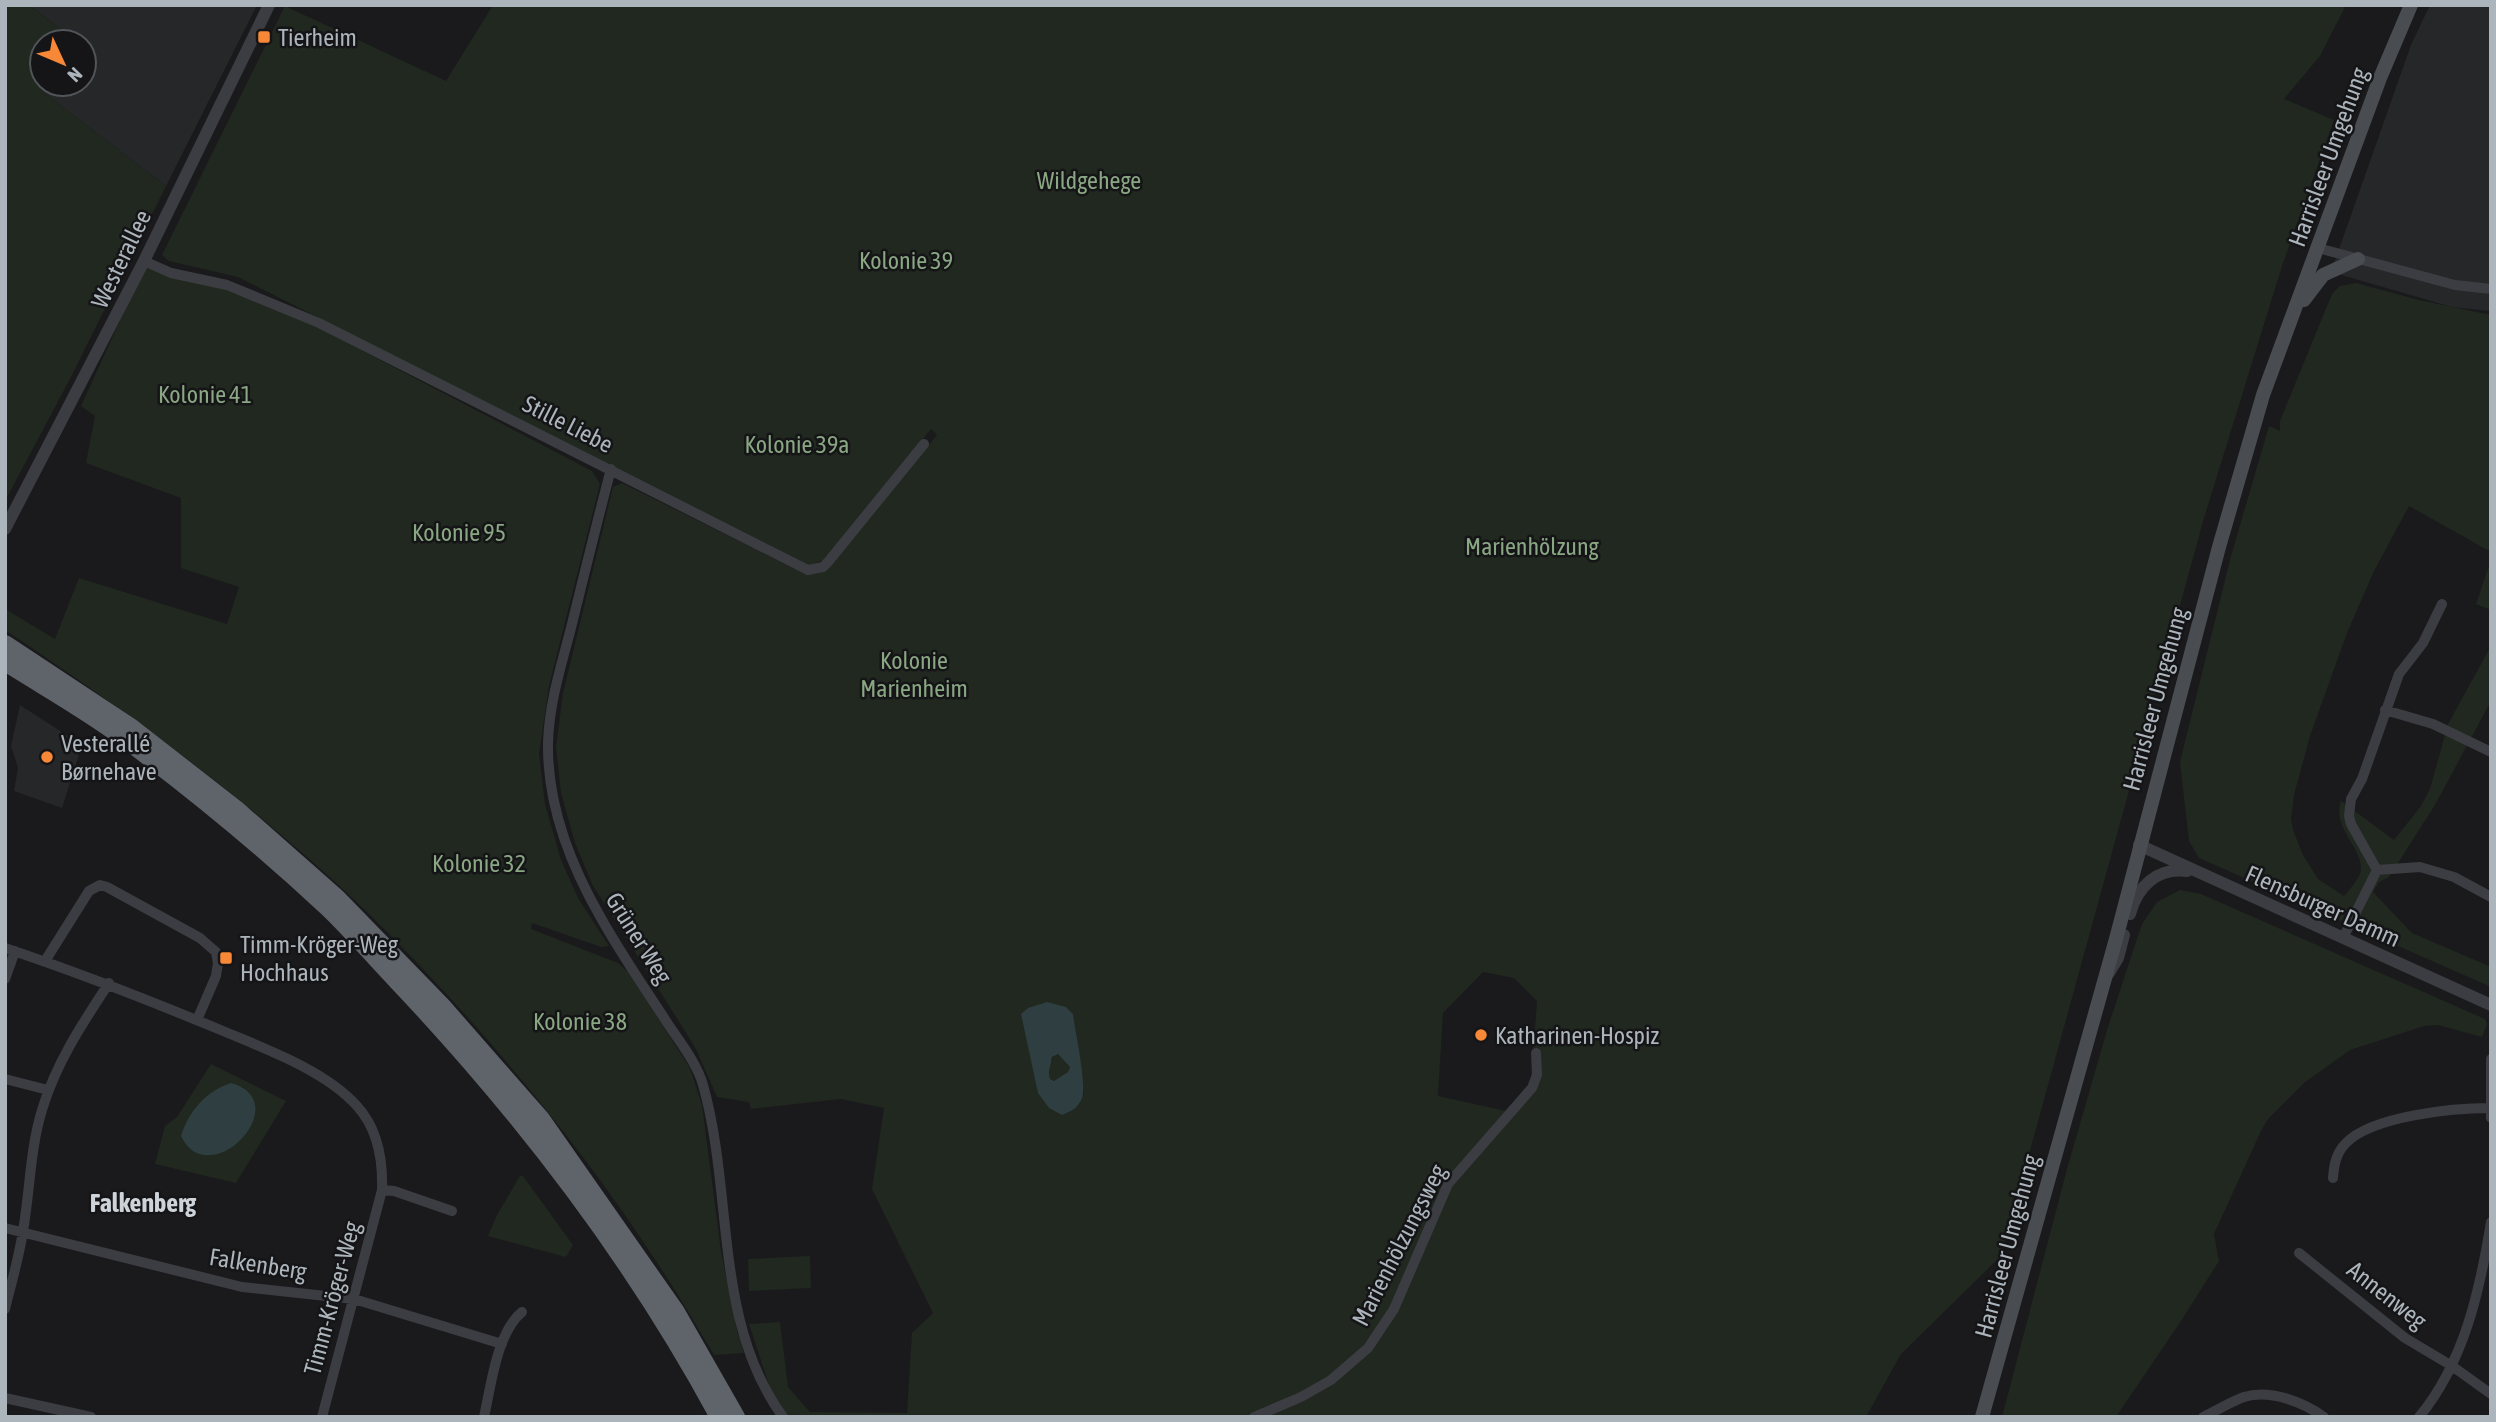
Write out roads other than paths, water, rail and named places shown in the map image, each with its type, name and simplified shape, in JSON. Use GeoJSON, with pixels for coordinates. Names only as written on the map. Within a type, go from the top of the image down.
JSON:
{"type":"FeatureCollection","features":[{"type":"Feature","properties":{"kind":"highway"},"geometry":{"type":"LineString","coordinates":[[5,644],[132,728],[236,809],[337,898],[442,1006],[549,1129],[676,1312],[736,1417]]}},
{"type":"Feature","properties":{"kind":"highway"},"geometry":{"type":"LineString","coordinates":[[5,662],[128,740],[229,822],[328,909],[430,1017],[528,1130],[662,1320],[719,1417]]}},
{"type":"Feature","properties":{"kind":"main road","name":"Harrisleer Umgehung"},"geometry":{"type":"LineString","coordinates":[[1982,1417],[2263,395],[2297,309],[2380,78],[2411,5]]}},
{"type":"Feature","properties":{"kind":"main road"},"geometry":{"type":"LineString","coordinates":[[2297,309],[2323,275],[2358,259]]}},
{"type":"Feature","properties":{"kind":"street","name":"Westerallee"},"geometry":{"type":"LineString","coordinates":[[5,529],[144,261],[269,5]]}},
{"type":"Feature","properties":{"kind":"street"},"geometry":{"type":"LineString","coordinates":[[2318,248],[2455,285],[2491,289]]}},
{"type":"Feature","properties":{"kind":"street","name":"Stille Liebe"},"geometry":{"type":"LineString","coordinates":[[144,261],[172,273],[227,285],[319,323],[808,570],[815,570],[828,562],[923,444]]}},
{"type":"Feature","properties":{"kind":"street","name":"Grüner Weg"},"geometry":{"type":"LineString","coordinates":[[611,469],[554,696],[548,744],[558,814],[569,852],[585,891],[703,1083],[717,1155],[726,1248],[745,1341],[770,1399],[783,1417]]}},
{"type":"Feature","properties":{"kind":"street"},"geometry":{"type":"LineString","coordinates":[[2377,870],[2354,833],[2349,816],[2351,799],[2372,752],[2399,674],[2423,643],[2442,604]]}},
{"type":"Feature","properties":{"kind":"street"},"geometry":{"type":"LineString","coordinates":[[2385,710],[2432,724],[2491,752]]}},
{"type":"Feature","properties":{"kind":"street","name":"Flensburger Damm"},"geometry":{"type":"LineString","coordinates":[[2139,845],[2491,1005]]}},
{"type":"Feature","properties":{"kind":"street"},"geometry":{"type":"LineString","coordinates":[[2377,870],[2420,867],[2454,877],[2491,897]]}},
{"type":"Feature","properties":{"kind":"street"},"geometry":{"type":"LineString","coordinates":[[2102,986],[2118,958],[2138,891],[2162,873],[2175,870],[2197,873]]}},
{"type":"Feature","properties":{"kind":"street"},"geometry":{"type":"LineString","coordinates":[[2343,938],[2377,870]]}},
{"type":"Feature","properties":{"kind":"street"},"geometry":{"type":"LineString","coordinates":[[45,961],[89,891],[100,885],[107,887],[200,937],[216,952],[216,976],[197,1020]]}},
{"type":"Feature","properties":{"kind":"street","name":"Timm-Kröger-Weg"},"geometry":{"type":"LineString","coordinates":[[5,979],[10,949],[109,983],[308,1071],[339,1089],[351,1099],[368,1121],[381,1156],[382,1190],[322,1417]]}},
{"type":"Feature","properties":{"kind":"street"},"geometry":{"type":"LineString","coordinates":[[5,1309],[23,1233],[36,1130],[48,1090],[69,1045],[109,983]]}},
{"type":"Feature","properties":{"kind":"street","name":"Marienhölzungsweg"},"geometry":{"type":"LineString","coordinates":[[1254,1417],[1301,1397],[1331,1380],[1368,1348],[1394,1309],[1448,1184],[1532,1088],[1537,1075],[1536,1053]]}},
{"type":"Feature","properties":{"kind":"street"},"geometry":{"type":"LineString","coordinates":[[2333,1178],[2335,1159],[2346,1143],[2369,1127],[2427,1113],[2490,1111],[2491,1059]]}},
{"type":"Feature","properties":{"kind":"street"},"geometry":{"type":"LineString","coordinates":[[5,1079],[48,1090]]}},
{"type":"Feature","properties":{"kind":"street"},"geometry":{"type":"LineString","coordinates":[[382,1190],[394,1191],[452,1211]]}},
{"type":"Feature","properties":{"kind":"street"},"geometry":{"type":"LineString","coordinates":[[2419,1417],[2452,1366],[2486,1283],[2491,1222]]}},
{"type":"Feature","properties":{"kind":"street","name":"Falkenberg"},"geometry":{"type":"LineString","coordinates":[[5,1228],[242,1287],[354,1298],[502,1344]]}},
{"type":"Feature","properties":{"kind":"street","name":"Annenweg"},"geometry":{"type":"LineString","coordinates":[[2300,1253],[2404,1338],[2452,1366],[2491,1394]]}},
{"type":"Feature","properties":{"kind":"street"},"geometry":{"type":"LineString","coordinates":[[484,1417],[502,1344],[509,1326],[522,1312]]}},
{"type":"Feature","properties":{"kind":"street"},"geometry":{"type":"LineString","coordinates":[[2203,1417],[2245,1397],[2273,1396],[2309,1406],[2324,1417]]}},
{"type":"Feature","properties":{"kind":"street"},"geometry":{"type":"LineString","coordinates":[[5,1398],[91,1417]]}},
{"type":"Feature","properties":{"kind":"place","name":"Tierheim"},"geometry":{"type":"Point","coordinates":[264,37]}},
{"type":"Feature","properties":{"kind":"place","name":"Vesterallé Børnehave"},"geometry":{"type":"Point","coordinates":[47,757]}},
{"type":"Feature","properties":{"kind":"place","name":"Timm-Kröger-Weg Hochhaus"},"geometry":{"type":"Point","coordinates":[226,958]}},
{"type":"Feature","properties":{"kind":"place","name":"Katharinen-Hospiz"},"geometry":{"type":"Point","coordinates":[1481,1035]}},
{"type":"Feature","properties":{"kind":"district","name":"Falkenberg"},"geometry":{"type":"Point","coordinates":[143,1203]}},
{"type":"Feature","properties":{"kind":"park label","name":"Wildgehege"},"geometry":{"type":"Point","coordinates":[1089,180]}},
{"type":"Feature","properties":{"kind":"park label","name":"Kolonie 39"},"geometry":{"type":"Point","coordinates":[906,260]}},
{"type":"Feature","properties":{"kind":"park label","name":"Kolonie 41"},"geometry":{"type":"Point","coordinates":[205,394]}},
{"type":"Feature","properties":{"kind":"park label","name":"Kolonie 39a"},"geometry":{"type":"Point","coordinates":[797,444]}},
{"type":"Feature","properties":{"kind":"park label","name":"Kolonie 95"},"geometry":{"type":"Point","coordinates":[459,532]}},
{"type":"Feature","properties":{"kind":"park label","name":"Marienhölzung"},"geometry":{"type":"Point","coordinates":[1532,546]}},
{"type":"Feature","properties":{"kind":"park label","name":"Kolonie Marienheim"},"geometry":{"type":"Point","coordinates":[914,674]}},
{"type":"Feature","properties":{"kind":"park label","name":"Kolonie 32"},"geometry":{"type":"Point","coordinates":[479,863]}},
{"type":"Feature","properties":{"kind":"park label","name":"Kolonie 38"},"geometry":{"type":"Point","coordinates":[580,1021]}}]}
